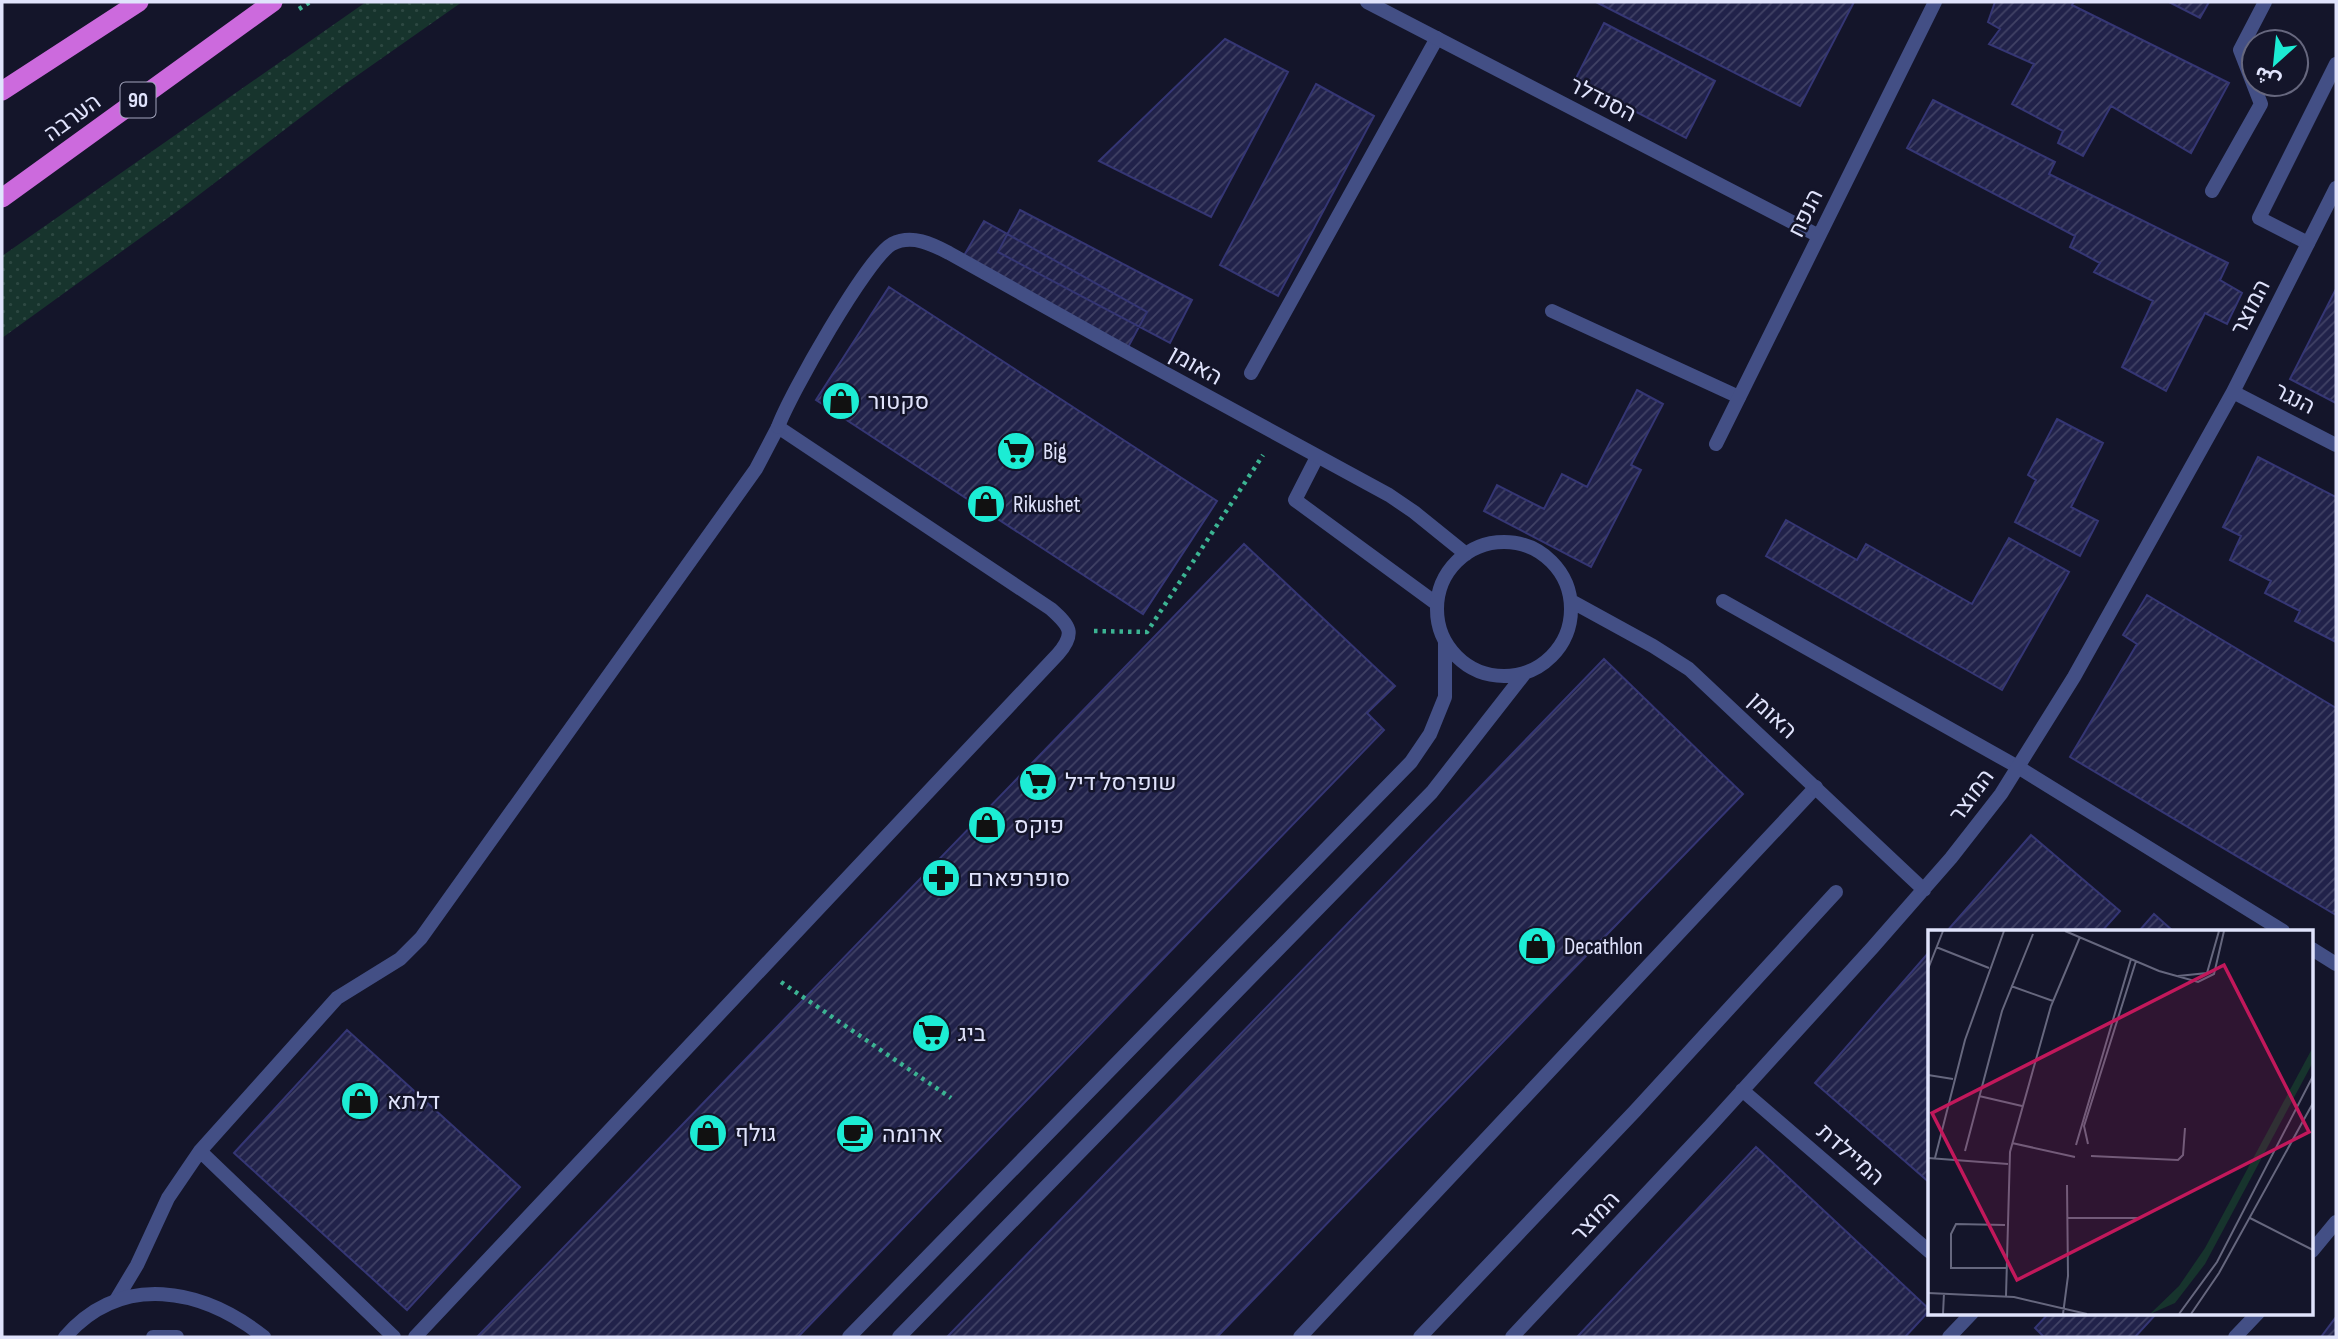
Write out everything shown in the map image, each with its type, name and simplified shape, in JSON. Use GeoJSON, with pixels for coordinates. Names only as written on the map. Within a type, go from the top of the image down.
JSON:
{"type":"FeatureCollection","features":[{"type":"Feature","properties":{"kind":"highway"},"geometry":{"type":"LineString","coordinates":[[2,92],[139,2]]}},
{"type":"Feature","properties":{"kind":"highway","name":"הערבה"},"geometry":{"type":"LineString","coordinates":[[2,198],[273,2]]}},
{"type":"Feature","properties":{"kind":"street","name":"הסנדלר"},"geometry":{"type":"LineString","coordinates":[[1367,2],[1819,236]]}},
{"type":"Feature","properties":{"kind":"street","name":"הנפח"},"geometry":{"type":"LineString","coordinates":[[1716,444],[1935,2]]}},
{"type":"Feature","properties":{"kind":"street"},"geometry":{"type":"LineString","coordinates":[[2211,191],[2261,104],[2240,50],[2265,2]]}},
{"type":"Feature","properties":{"kind":"street"},"geometry":{"type":"LineString","coordinates":[[1251,373],[1437,38]]}},
{"type":"Feature","properties":{"kind":"street"},"geometry":{"type":"LineString","coordinates":[[2308,243],[2259,218],[2336,64]]}},
{"type":"Feature","properties":{"kind":"street","name":"המוצר"},"geometry":{"type":"LineString","coordinates":[[1512,1337],[1742,1090],[1968,838],[2018,767],[2070,685],[2233,392],[2336,188]]}},
{"type":"Feature","properties":{"kind":"street","name":"האומן"},"geometry":{"type":"LineString","coordinates":[[778,427],[798,383],[874,260],[893,244],[914,240],[936,246],[1402,503],[1466,554]]}},
{"type":"Feature","properties":{"kind":"street"},"geometry":{"type":"LineString","coordinates":[[1552,311],[1739,397]]}},
{"type":"Feature","properties":{"kind":"street","name":"הנגר"},"geometry":{"type":"LineString","coordinates":[[2233,392],[2336,445]]}},
{"type":"Feature","properties":{"kind":"street"},"geometry":{"type":"LineString","coordinates":[[116,1300],[137,1265],[168,1198],[200,1151],[337,998],[400,959],[421,938],[756,469],[778,427],[1051,609],[1063,620],[1070,638],[1058,654],[415,1337]]}},
{"type":"Feature","properties":{"kind":"street"},"geometry":{"type":"LineString","coordinates":[[1317,457],[1295,500],[1437,604]]}},
{"type":"Feature","properties":{"kind":"street"},"geometry":{"type":"LineString","coordinates":[[849,1337],[1411,762],[1430,734],[1446,697],[1445,641],[1437,617],[1437,604],[1444,579],[1451,567],[1466,554],[1483,545],[1496,543],[1522,544],[1555,566],[1568,589],[1571,614],[1564,640],[1548,660],[1525,673],[1432,792],[899,1337]]}},
{"type":"Feature","properties":{"kind":"street","name":"האומן"},"geometry":{"type":"LineString","coordinates":[[1570,601],[1662,651],[1689,670],[1924,890]]}},
{"type":"Feature","properties":{"kind":"street"},"geometry":{"type":"LineString","coordinates":[[1723,601],[2018,767],[2281,930]]}},
{"type":"Feature","properties":{"kind":"street"},"geometry":{"type":"LineString","coordinates":[[1445,641],[1453,652],[1474,668],[1499,676],[1525,673]]}},
{"type":"Feature","properties":{"kind":"street"},"geometry":{"type":"LineString","coordinates":[[1300,1337],[1816,787]]}},
{"type":"Feature","properties":{"kind":"street"},"geometry":{"type":"LineString","coordinates":[[1420,1337],[1644,1101],[1836,892]]}},
{"type":"Feature","properties":{"kind":"street"},"geometry":{"type":"LineString","coordinates":[[2314,950],[2336,964]]}},
{"type":"Feature","properties":{"kind":"street","name":"המיילדת"},"geometry":{"type":"LineString","coordinates":[[1742,1090],[1928,1250]]}},
{"type":"Feature","properties":{"kind":"street"},"geometry":{"type":"LineString","coordinates":[[200,1151],[394,1337]]}},
{"type":"Feature","properties":{"kind":"street"},"geometry":{"type":"LineString","coordinates":[[2314,1249],[2336,1222]]}},
{"type":"Feature","properties":{"kind":"street"},"geometry":{"type":"LineString","coordinates":[[65,1337],[94,1311],[116,1300],[139,1294],[164,1293],[192,1298],[221,1310],[264,1337]]}},
{"type":"Feature","properties":{"kind":"street"},"geometry":{"type":"LineString","coordinates":[[1949,1337],[1971,1314]]}},
{"type":"Feature","properties":{"kind":"street"},"geometry":{"type":"LineString","coordinates":[[2235,1337],[2257,1314]]}},
{"type":"Feature","properties":{"kind":"street"},"geometry":{"type":"LineString","coordinates":[[153,1337],[177,1337]]}},
{"type":"Feature","properties":{"kind":"path"},"geometry":{"type":"LineString","coordinates":[[1069,630],[1147,632],[1276,434]]}},
{"type":"Feature","properties":{"kind":"path"},"geometry":{"type":"LineString","coordinates":[[762,969],[951,1098]]}},
{"type":"Feature","properties":{"kind":"green space"},"geometry":{"type":"Polygon","coordinates":[[[366,2],[462,2],[338,89],[179,210],[2,338],[2,256],[366,2]]]}},
{"type":"Feature","properties":{"kind":"building"},"geometry":{"type":"Polygon","coordinates":[[[1596,2],[1854,2],[1800,106],[1596,2]]]}},
{"type":"Feature","properties":{"kind":"building"},"geometry":{"type":"Polygon","coordinates":[[[1995,2],[2074,2],[2072,5],[2229,83],[2191,153],[2111,106],[2083,156],[2058,143],[2063,131],[2012,104],[2034,64],[1989,44],[2000,29],[1988,22],[1995,2]]]}},
{"type":"Feature","properties":{"kind":"building"},"geometry":{"type":"Polygon","coordinates":[[[2169,2],[2209,2],[2200,18],[2169,2]]]}},
{"type":"Feature","properties":{"kind":"building"},"geometry":{"type":"Polygon","coordinates":[[[1604,23],[1715,81],[1686,138],[1575,80],[1604,23]]]}},
{"type":"Feature","properties":{"kind":"building"},"geometry":{"type":"Polygon","coordinates":[[[1225,39],[1288,72],[1211,217],[1099,161],[1225,39]]]}},
{"type":"Feature","properties":{"kind":"building"},"geometry":{"type":"Polygon","coordinates":[[[1316,84],[1374,116],[1278,296],[1220,265],[1316,84]]]}},
{"type":"Feature","properties":{"kind":"building"},"geometry":{"type":"Polygon","coordinates":[[[1933,100],[2055,162],[2049,174],[2228,263],[2220,280],[2242,293],[2227,324],[2205,313],[2166,391],[2122,367],[2153,301],[2094,272],[2100,263],[2070,247],[2075,236],[1907,148],[1933,100]]]}},
{"type":"Feature","properties":{"kind":"building"},"geometry":{"type":"Polygon","coordinates":[[[1020,210],[1192,300],[1170,343],[998,252],[1020,210]]]}},
{"type":"Feature","properties":{"kind":"building"},"geometry":{"type":"Polygon","coordinates":[[[984,221],[1147,312],[1126,351],[962,259],[984,221]]]}},
{"type":"Feature","properties":{"kind":"building","name":"Big"},"geometry":{"type":"Polygon","coordinates":[[[889,287],[1217,501],[1143,614],[816,400],[889,287]]]}},
{"type":"Feature","properties":{"kind":"building"},"geometry":{"type":"Polygon","coordinates":[[[2336,289],[2336,403],[2290,379],[2336,289]]]}},
{"type":"Feature","properties":{"kind":"building"},"geometry":{"type":"Polygon","coordinates":[[[1637,390],[1663,404],[1631,465],[1641,470],[1591,567],[1484,511],[1497,485],[1544,509],[1562,474],[1587,487],[1637,390]]]}},
{"type":"Feature","properties":{"kind":"building"},"geometry":{"type":"Polygon","coordinates":[[[2057,419],[2103,443],[2071,507],[2098,521],[2080,556],[2015,522],[2036,480],[2028,475],[2057,419]]]}},
{"type":"Feature","properties":{"kind":"building"},"geometry":{"type":"Polygon","coordinates":[[[2258,457],[2336,497],[2336,642],[2295,621],[2300,611],[2265,593],[2271,581],[2230,560],[2241,536],[2223,527],[2258,457]]]}},
{"type":"Feature","properties":{"kind":"building"},"geometry":{"type":"Polygon","coordinates":[[[1786,520],[1857,560],[1866,544],[1972,604],[2009,538],[2069,572],[2002,690],[1766,556],[1786,520]]]}},
{"type":"Feature","properties":{"kind":"building","name":"ביג"},"geometry":{"type":"Polygon","coordinates":[[[1244,544],[1395,686],[1367,713],[1384,730],[798,1337],[477,1337],[1244,544]]]}},
{"type":"Feature","properties":{"kind":"building"},"geometry":{"type":"Polygon","coordinates":[[[2147,595],[2336,708],[2336,915],[2070,757],[2137,644],[2123,635],[2147,595]]]}},
{"type":"Feature","properties":{"kind":"building"},"geometry":{"type":"Polygon","coordinates":[[[1604,659],[1743,794],[1217,1337],[947,1337],[1604,659]]]}},
{"type":"Feature","properties":{"kind":"building"},"geometry":{"type":"Polygon","coordinates":[[[2031,835],[2120,911],[2103,930],[1948,930],[2031,835]]]}},
{"type":"Feature","properties":{"kind":"building"},"geometry":{"type":"Polygon","coordinates":[[[2154,914],[2172,930],[2140,930],[2154,914]]]}},
{"type":"Feature","properties":{"kind":"building"},"geometry":{"type":"Polygon","coordinates":[[[1928,953],[1928,1181],[1815,1083],[1928,953]]]}},
{"type":"Feature","properties":{"kind":"building"},"geometry":{"type":"Polygon","coordinates":[[[347,1030],[520,1187],[407,1310],[234,1153],[347,1030]]]}},
{"type":"Feature","properties":{"kind":"building"},"geometry":{"type":"Polygon","coordinates":[[[1756,1147],[1928,1308],[1928,1312],[1905,1337],[1577,1337],[1756,1147]]]}},
{"type":"Feature","properties":{"kind":"building"},"geometry":{"type":"Polygon","coordinates":[[[2048,1314],[2156,1314],[2135,1337],[2044,1337],[2035,1328],[2048,1314]]]}},
{"type":"Feature","properties":{"kind":"building"},"geometry":{"type":"Polygon","coordinates":[[[2336,1317],[2336,1337],[2321,1337],[2336,1317]]]}},
{"type":"Feature","properties":{"kind":"place","name":"סקטור"},"geometry":{"type":"Point","coordinates":[841,401]}},
{"type":"Feature","properties":{"kind":"place","name":"Big"},"geometry":{"type":"Point","coordinates":[1016,451]}},
{"type":"Feature","properties":{"kind":"place","name":"Rikushet"},"geometry":{"type":"Point","coordinates":[986,504]}},
{"type":"Feature","properties":{"kind":"place","name":"שופרסל דיל"},"geometry":{"type":"Point","coordinates":[1038,782]}},
{"type":"Feature","properties":{"kind":"place","name":"פוקס"},"geometry":{"type":"Point","coordinates":[987,825]}},
{"type":"Feature","properties":{"kind":"place","name":"סופרפארם"},"geometry":{"type":"Point","coordinates":[941,878]}},
{"type":"Feature","properties":{"kind":"place","name":"Decathlon"},"geometry":{"type":"Point","coordinates":[1537,946]}},
{"type":"Feature","properties":{"kind":"place","name":"ביג"},"geometry":{"type":"Point","coordinates":[931,1033]}},
{"type":"Feature","properties":{"kind":"place","name":"דלתא"},"geometry":{"type":"Point","coordinates":[360,1101]}},
{"type":"Feature","properties":{"kind":"place","name":"גולף"},"geometry":{"type":"Point","coordinates":[708,1133]}},
{"type":"Feature","properties":{"kind":"place","name":"ארומה"},"geometry":{"type":"Point","coordinates":[855,1134]}}]}
